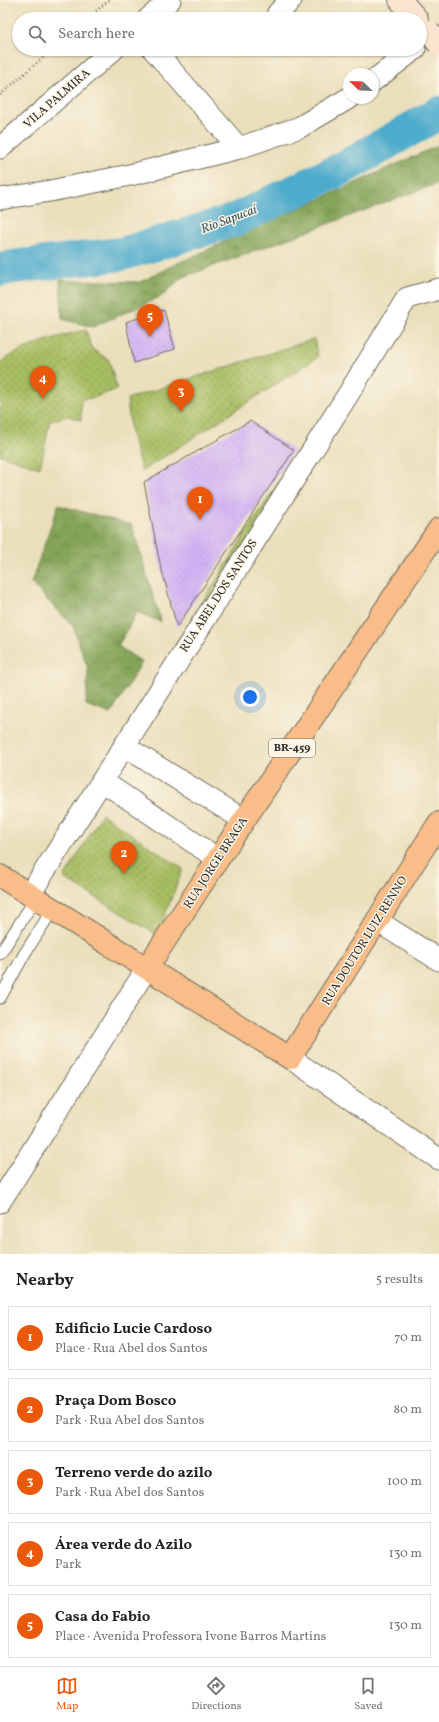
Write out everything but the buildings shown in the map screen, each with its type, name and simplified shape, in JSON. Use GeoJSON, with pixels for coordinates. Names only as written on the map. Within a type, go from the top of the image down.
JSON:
{"type":"FeatureCollection","features":[{"type":"Feature","properties":{"kind":"highway","name":"RUA JORGE BRAGA"},"geometry":{"type":"LineString","coordinates":[[147,968],[218,859],[438,531]]}},
{"type":"Feature","properties":{"kind":"highway","name":"RUA DOUTOR LUIZ RENNO"},"geometry":{"type":"LineString","coordinates":[[290,1058],[439,823]]}},
{"type":"Feature","properties":{"kind":"highway"},"geometry":{"type":"LineString","coordinates":[[0,876],[290,1058]]}},
{"type":"Feature","properties":{"kind":"main road"},"geometry":{"type":"LineString","coordinates":[[400,0],[409,12]]}},
{"type":"Feature","properties":{"kind":"street"},"geometry":{"type":"LineString","coordinates":[[156,12],[170,0]]}},
{"type":"Feature","properties":{"kind":"street","name":"VILA PALMIRA"},"geometry":{"type":"LineString","coordinates":[[0,148],[106,56]]}},
{"type":"Feature","properties":{"kind":"street"},"geometry":{"type":"LineString","coordinates":[[159,56],[239,148]]}},
{"type":"Feature","properties":{"kind":"street"},"geometry":{"type":"LineString","coordinates":[[379,76],[402,56]]}},
{"type":"Feature","properties":{"kind":"street"},"geometry":{"type":"LineString","coordinates":[[0,199],[50,191],[130,175],[239,148],[300,127],[343,102]]}},
{"type":"Feature","properties":{"kind":"street","name":"RUA ABEL DOS SANTOS"},"geometry":{"type":"LineString","coordinates":[[40,900],[102,781],[349,393],[407,298],[439,289]]}},
{"type":"Feature","properties":{"kind":"street"},"geometry":{"type":"LineString","coordinates":[[124,746],[244,820]]}},
{"type":"Feature","properties":{"kind":"street"},"geometry":{"type":"LineString","coordinates":[[102,781],[218,859]]}},
{"type":"Feature","properties":{"kind":"street"},"geometry":{"type":"LineString","coordinates":[[377,921],[439,960]]}},
{"type":"Feature","properties":{"kind":"street","name":"RUA JORGE BRAGA"},"geometry":{"type":"LineString","coordinates":[[0,1202],[147,968]]}},
{"type":"Feature","properties":{"kind":"street"},"geometry":{"type":"LineString","coordinates":[[290,1058],[439,1159]]}},
{"type":"Feature","properties":{"kind":"lane"},"geometry":{"type":"LineString","coordinates":[[0,954],[40,900]]}},
{"type":"Feature","properties":{"kind":"lane"},"geometry":{"type":"LineString","coordinates":[[0,998],[25,953],[40,900]]}},
{"type":"Feature","properties":{"kind":"path"},"geometry":{"type":"LineString","coordinates":[[95,12],[109,0]]}},
{"type":"Feature","properties":{"kind":"path"},"geometry":{"type":"LineString","coordinates":[[0,95],[45,56]]}},
{"type":"Feature","properties":{"kind":"green space"},"geometry":{"type":"Polygon","coordinates":[[[439,145],[439,183],[181,278],[162,296],[93,327],[62,319],[60,280],[141,282],[167,268],[439,145]]]}},
{"type":"Feature","properties":{"kind":"green space"},"geometry":{"type":"Polygon","coordinates":[[[86,330],[92,349],[109,360],[117,389],[93,398],[81,399],[81,420],[68,416],[50,421],[40,468],[0,455],[0,363],[10,356],[31,346],[86,330]]]}},
{"type":"Feature","properties":{"kind":"green space"},"geometry":{"type":"Polygon","coordinates":[[[314,339],[318,357],[142,471],[131,433],[127,399],[314,339]]]}},
{"type":"Feature","properties":{"kind":"green space"},"geometry":{"type":"Polygon","coordinates":[[[300,448],[304,451],[182,647],[176,644],[300,448]]]}},
{"type":"Feature","properties":{"kind":"green space"},"geometry":{"type":"Polygon","coordinates":[[[58,505],[132,525],[161,622],[137,612],[118,646],[142,662],[111,714],[86,705],[88,669],[73,626],[31,583],[58,505]]]}},
{"type":"Feature","properties":{"kind":"green space"},"geometry":{"type":"Polygon","coordinates":[[[102,814],[183,869],[157,935],[64,878],[102,814]]]}},
{"type":"Feature","properties":{"kind":"waterway","name":"Rio Sapucaí"},"geometry":{"type":"LineString","coordinates":[[0,270],[13,267],[122,254],[235,220],[341,169],[439,113]]}},
{"type":"Feature","properties":{"kind":"place","name":"Casa do Fabio"},"geometry":{"type":"Point","coordinates":[150,337]}},
{"type":"Feature","properties":{"kind":"place","name":"Área verde do Azilo"},"geometry":{"type":"Point","coordinates":[43,399]}},
{"type":"Feature","properties":{"kind":"place","name":"Terreno verde do azilo"},"geometry":{"type":"Point","coordinates":[181,412]}},
{"type":"Feature","properties":{"kind":"place","name":"Edificio Lucie Cardoso"},"geometry":{"type":"Point","coordinates":[200,520]}},
{"type":"Feature","properties":{"kind":"place","name":"Praça Dom Bosco"},"geometry":{"type":"Point","coordinates":[124,874]}}]}
